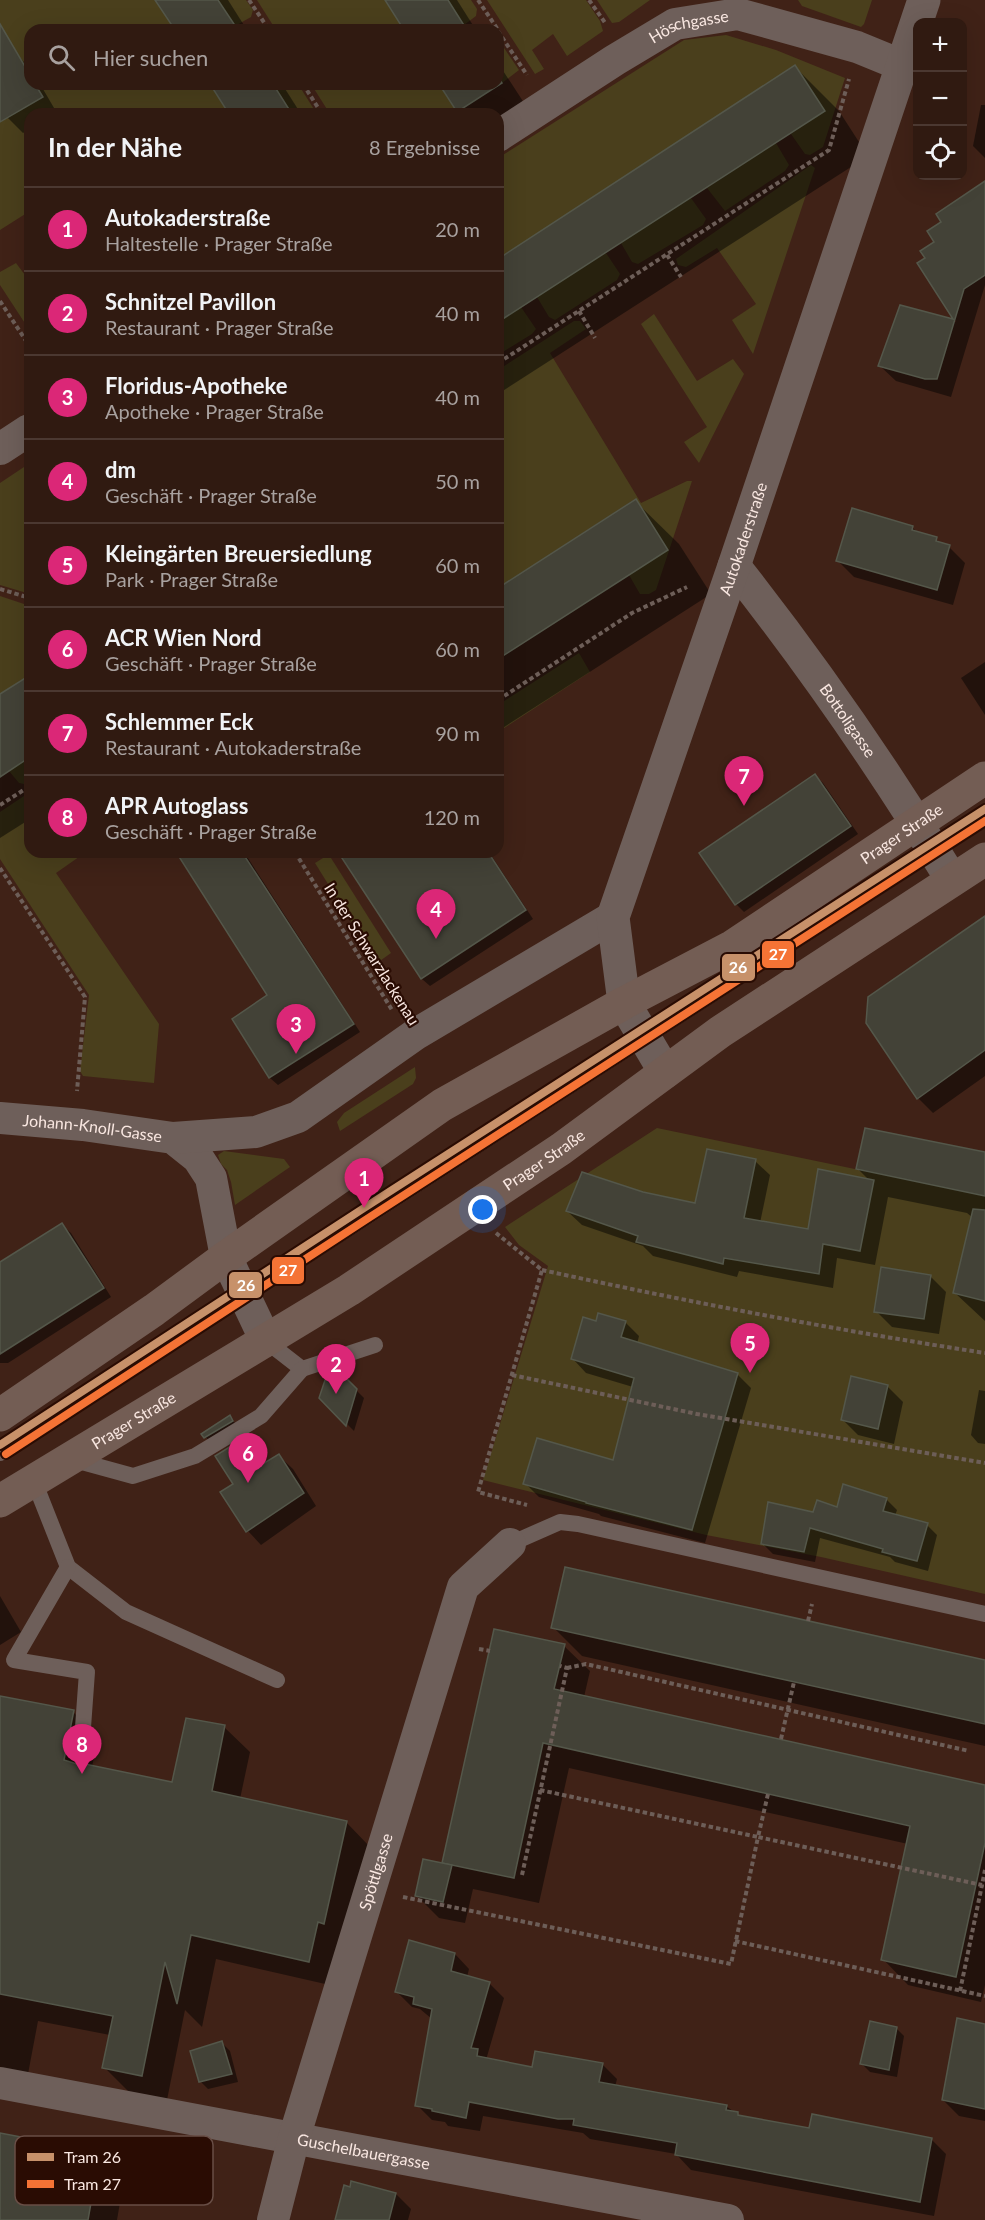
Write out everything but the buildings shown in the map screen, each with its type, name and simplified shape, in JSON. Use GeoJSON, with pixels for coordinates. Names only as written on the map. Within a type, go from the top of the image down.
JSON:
{"type":"FeatureCollection","features":[{"type":"Feature","properties":{"kind":"main road","name":"Prager Straße"},"geometry":{"type":"LineString","coordinates":[[0,1501],[349,1290],[561,1149],[720,1032],[934,851],[985,778]]}},
{"type":"Feature","properties":{"kind":"main road","name":"Prager Straße"},"geometry":{"type":"LineString","coordinates":[[0,1415],[154,1310],[442,1105],[733,946],[934,851],[985,859]]}},
{"type":"Feature","properties":{"kind":"street","name":"Autokaderstraße"},"geometry":{"type":"LineString","coordinates":[[665,1072],[624,1004],[613,917],[734,566],[924,0]]}},
{"type":"Feature","properties":{"kind":"street","name":"Höschgasse"},"geometry":{"type":"LineString","coordinates":[[504,132],[675,24],[738,14],[857,47],[901,65]]}},
{"type":"Feature","properties":{"kind":"street"},"geometry":{"type":"LineString","coordinates":[[0,449],[24,433]]}},
{"type":"Feature","properties":{"kind":"street","name":"Bottoligasse"},"geometry":{"type":"LineString","coordinates":[[734,566],[783,629],[934,851]]}},
{"type":"Feature","properties":{"kind":"street"},"geometry":{"type":"LineString","coordinates":[[173,1138],[256,1132],[298,1118],[410,1038],[613,917]]}},
{"type":"Feature","properties":{"kind":"street","name":"Johann-Knoll-Gasse"},"geometry":{"type":"LineString","coordinates":[[0,1118],[173,1138],[198,1158],[211,1178],[226,1257],[266,1341]]}},
{"type":"Feature","properties":{"kind":"street","name":"Spöttlgasse"},"geometry":{"type":"LineString","coordinates":[[273,2220],[294,2138],[463,1587],[510,1544]]}},
{"type":"Feature","properties":{"kind":"street","name":"Guschelbauergasse"},"geometry":{"type":"LineString","coordinates":[[0,2083],[728,2220]]}},
{"type":"Feature","properties":{"kind":"lane"},"geometry":{"type":"LineString","coordinates":[[0,1454],[985,818]]}},
{"type":"Feature","properties":{"kind":"lane"},"geometry":{"type":"LineString","coordinates":[[266,1341],[302,1369]]}},
{"type":"Feature","properties":{"kind":"lane"},"geometry":{"type":"LineString","coordinates":[[70,1459],[134,1476],[195,1456],[261,1416],[302,1369],[375,1345]]}},
{"type":"Feature","properties":{"kind":"lane"},"geometry":{"type":"LineString","coordinates":[[34,1481],[68,1567],[126,1612],[277,1680]]}},
{"type":"Feature","properties":{"kind":"lane"},"geometry":{"type":"LineString","coordinates":[[510,1544],[560,1522],[578,1524],[985,1614]]}},
{"type":"Feature","properties":{"kind":"lane"},"geometry":{"type":"LineString","coordinates":[[68,1567],[14,1660],[87,1672],[81,1755]]}},
{"type":"Feature","properties":{"kind":"path"},"geometry":{"type":"LineString","coordinates":[[249,0],[265,24]]}},
{"type":"Feature","properties":{"kind":"path"},"geometry":{"type":"LineString","coordinates":[[478,0],[494,24]]}},
{"type":"Feature","properties":{"kind":"path"},"geometry":{"type":"LineString","coordinates":[[504,40],[545,105]]}},
{"type":"Feature","properties":{"kind":"path"},"geometry":{"type":"LineString","coordinates":[[504,359],[829,150],[857,47]]}},
{"type":"Feature","properties":{"kind":"path"},"geometry":{"type":"LineString","coordinates":[[307,90],[318,108]]}},
{"type":"Feature","properties":{"kind":"path"},"geometry":{"type":"LineString","coordinates":[[667,255],[681,277]]}},
{"type":"Feature","properties":{"kind":"path"},"geometry":{"type":"LineString","coordinates":[[0,301],[24,338]]}},
{"type":"Feature","properties":{"kind":"path"},"geometry":{"type":"LineString","coordinates":[[579,311],[595,338]]}},
{"type":"Feature","properties":{"kind":"path"},"geometry":{"type":"LineString","coordinates":[[504,696],[632,613],[734,566]]}},
{"type":"Feature","properties":{"kind":"path"},"geometry":{"type":"LineString","coordinates":[[0,589],[24,596]]}},
{"type":"Feature","properties":{"kind":"path"},"geometry":{"type":"LineString","coordinates":[[0,805],[24,790]]}},
{"type":"Feature","properties":{"kind":"path","name":"In der Schwarzlackenau"},"geometry":{"type":"LineString","coordinates":[[300,858],[410,1038]]}},
{"type":"Feature","properties":{"kind":"path"},"geometry":{"type":"LineString","coordinates":[[0,868],[85,997],[75,1125]]}},
{"type":"Feature","properties":{"kind":"path"},"geometry":{"type":"LineString","coordinates":[[494,1232],[542,1270],[706,1305],[873,1336],[985,1353]]}},
{"type":"Feature","properties":{"kind":"path"},"geometry":{"type":"LineString","coordinates":[[529,1505],[478,1492],[542,1270]]}},
{"type":"Feature","properties":{"kind":"path"},"geometry":{"type":"LineString","coordinates":[[512,1375],[719,1418],[985,1463]]}},
{"type":"Feature","properties":{"kind":"path"},"geometry":{"type":"LineString","coordinates":[[560,1666],[567,1668],[586,1664],[969,1751]]}},
{"type":"Feature","properties":{"kind":"path"},"geometry":{"type":"LineString","coordinates":[[522,1875],[567,1668]]}},
{"type":"Feature","properties":{"kind":"path"},"geometry":{"type":"LineString","coordinates":[[781,1739],[794,1682]]}},
{"type":"Feature","properties":{"kind":"path"},"geometry":{"type":"LineString","coordinates":[[540,1790],[982,1885]]}},
{"type":"Feature","properties":{"kind":"path"},"geometry":{"type":"LineString","coordinates":[[401,1897],[731,1964],[768,1794]]}},
{"type":"Feature","properties":{"kind":"path"},"geometry":{"type":"LineString","coordinates":[[960,1991],[985,1870]]}},
{"type":"Feature","properties":{"kind":"path"},"geometry":{"type":"LineString","coordinates":[[735,1941],[985,1996]]}},
{"type":"Feature","properties":{"kind":"shaded area"},"geometry":{"type":"Polygon","coordinates":[[[0,0],[155,0],[171,24],[24,24],[24,72],[0,61],[0,0]]]}},
{"type":"Feature","properties":{"kind":"shaded area"},"geometry":{"type":"Polygon","coordinates":[[[218,0],[246,0],[253,10],[251,17],[239,24],[234,24],[218,0]]]}},
{"type":"Feature","properties":{"kind":"shaded area"},"geometry":{"type":"Polygon","coordinates":[[[257,0],[385,0],[400,24],[272,24],[257,0]]]}},
{"type":"Feature","properties":{"kind":"shaded area"},"geometry":{"type":"Polygon","coordinates":[[[448,0],[471,0],[477,9],[476,16],[463,24],[448,0]]]}},
{"type":"Feature","properties":{"kind":"shaded area"},"geometry":{"type":"Polygon","coordinates":[[[487,0],[586,0],[600,21],[603,31],[567,56],[553,34],[532,50],[544,69],[535,74],[487,0]]]}},
{"type":"Feature","properties":{"kind":"shaded area"},"geometry":{"type":"Polygon","coordinates":[[[597,0],[650,0],[619,22],[612,23],[597,0]]]}},
{"type":"Feature","properties":{"kind":"shaded area"},"geometry":{"type":"Polygon","coordinates":[[[798,0],[872,0],[861,27],[802,6],[798,0]]]}},
{"type":"Feature","properties":{"kind":"shaded area"},"geometry":{"type":"Polygon","coordinates":[[[726,35],[776,50],[845,78],[823,147],[810,155],[805,154],[791,134],[825,111],[795,65],[504,255],[504,154],[684,40],[726,35]]]}},
{"type":"Feature","properties":{"kind":"shaded area"},"geometry":{"type":"Polygon","coordinates":[[[504,48],[519,70],[504,81],[504,48]]]}},
{"type":"Feature","properties":{"kind":"shaded area"},"geometry":{"type":"Polygon","coordinates":[[[38,90],[214,90],[225,108],[24,108],[24,215],[0,230],[0,122],[42,97],[38,90]]]}},
{"type":"Feature","properties":{"kind":"shaded area"},"geometry":{"type":"Polygon","coordinates":[[[277,90],[302,90],[313,108],[288,108],[277,90]]]}},
{"type":"Feature","properties":{"kind":"shaded area"},"geometry":{"type":"Polygon","coordinates":[[[315,90],[443,90],[454,108],[326,108],[315,90]]]}},
{"type":"Feature","properties":{"kind":"shaded area"},"geometry":{"type":"Polygon","coordinates":[[[776,143],[789,165],[785,171],[725,211],[707,188],[776,143]]]}},
{"type":"Feature","properties":{"kind":"shaded area"},"geometry":{"type":"Polygon","coordinates":[[[811,165],[815,168],[753,354],[732,320],[756,304],[717,248],[686,267],[678,265],[676,259],[811,165]]]}},
{"type":"Feature","properties":{"kind":"shaded area"},"geometry":{"type":"Polygon","coordinates":[[[691,198],[706,219],[703,225],[638,264],[632,262],[621,243],[691,198]]]}},
{"type":"Feature","properties":{"kind":"shaded area"},"geometry":{"type":"Polygon","coordinates":[[[606,253],[620,274],[617,280],[555,320],[549,317],[537,297],[606,253]]]}},
{"type":"Feature","properties":{"kind":"shaded area"},"geometry":{"type":"Polygon","coordinates":[[[16,263],[24,274],[24,322],[0,285],[0,272],[16,263]]]}},
{"type":"Feature","properties":{"kind":"shaded area"},"geometry":{"type":"Polygon","coordinates":[[[521,307],[536,329],[532,334],[504,351],[504,318],[521,307]]]}},
{"type":"Feature","properties":{"kind":"shaded area"},"geometry":{"type":"Polygon","coordinates":[[[654,314],[697,381],[733,359],[744,374],[699,463],[684,442],[707,427],[641,324],[654,314]]]}},
{"type":"Feature","properties":{"kind":"shaded area"},"geometry":{"type":"Polygon","coordinates":[[[574,321],[580,321],[586,329],[550,353],[641,503],[687,481],[692,481],[656,590],[649,594],[640,594],[629,575],[668,549],[635,499],[504,584],[504,366],[574,321]]]}},
{"type":"Feature","properties":{"kind":"shaded area"},"geometry":{"type":"Polygon","coordinates":[[[24,467],[24,592],[0,585],[0,483],[24,467]]]}},
{"type":"Feature","properties":{"kind":"shaded area"},"geometry":{"type":"Polygon","coordinates":[[[0,596],[24,604],[24,679],[0,694],[0,596]]]}},
{"type":"Feature","properties":{"kind":"shaded area"},"geometry":{"type":"Polygon","coordinates":[[[579,653],[590,672],[504,728],[504,701],[579,653]]]}},
{"type":"Feature","properties":{"kind":"shaded area"},"geometry":{"type":"Polygon","coordinates":[[[24,754],[24,784],[19,783],[9,771],[24,754]]]}},
{"type":"Feature","properties":{"kind":"shaded area"},"geometry":{"type":"Polygon","coordinates":[[[24,796],[24,858],[77,858],[56,873],[159,1024],[154,1083],[83,1076],[80,1071],[89,995],[0,859],[0,812],[24,796]]]}},
{"type":"Feature","properties":{"kind":"shaded area"},"geometry":{"type":"Polygon","coordinates":[[[323,858],[331,858],[391,953],[377,963],[315,863],[323,858]]]}},
{"type":"Feature","properties":{"kind":"shaded area"},"geometry":{"type":"Polygon","coordinates":[[[415,1067],[416,1078],[413,1084],[340,1131],[337,1122],[344,1113],[415,1067]]]}},
{"type":"Feature","properties":{"kind":"shaded area"},"geometry":{"type":"Polygon","coordinates":[[[657,1128],[985,1196],[985,1594],[821,1557],[706,1535],[483,1480],[548,1266],[519,1245],[505,1227],[657,1128]]]}},
{"type":"Feature","properties":{"kind":"shaded area"},"geometry":{"type":"Polygon","coordinates":[[[224,1151],[284,1159],[290,1167],[235,1205],[227,1170],[221,1164],[218,1155],[224,1151]]]}},
{"type":"Feature","properties":{"kind":"tram line","name":"26"},"geometry":{"type":"LineString","coordinates":[[0,1445],[985,809]]}},
{"type":"Feature","properties":{"kind":"tram line","name":"27"},"geometry":{"type":"LineString","coordinates":[[6,1454],[985,821]]}},
{"type":"Feature","properties":{"kind":"place","name":"Schlemmer Eck"},"geometry":{"type":"Point","coordinates":[744,806]}},
{"type":"Feature","properties":{"kind":"place","name":"dm"},"geometry":{"type":"Point","coordinates":[436,939]}},
{"type":"Feature","properties":{"kind":"place","name":"Floridus-Apotheke"},"geometry":{"type":"Point","coordinates":[296,1054]}},
{"type":"Feature","properties":{"kind":"place","name":"Autokaderstraße"},"geometry":{"type":"Point","coordinates":[364,1208]}},
{"type":"Feature","properties":{"kind":"place","name":"Kleingärten Breuersiedlung"},"geometry":{"type":"Point","coordinates":[750,1373]}},
{"type":"Feature","properties":{"kind":"place","name":"Schnitzel Pavillon"},"geometry":{"type":"Point","coordinates":[336,1394]}},
{"type":"Feature","properties":{"kind":"place","name":"ACR Wien Nord"},"geometry":{"type":"Point","coordinates":[248,1483]}},
{"type":"Feature","properties":{"kind":"place","name":"APR Autoglass"},"geometry":{"type":"Point","coordinates":[82,1774]}}]}
